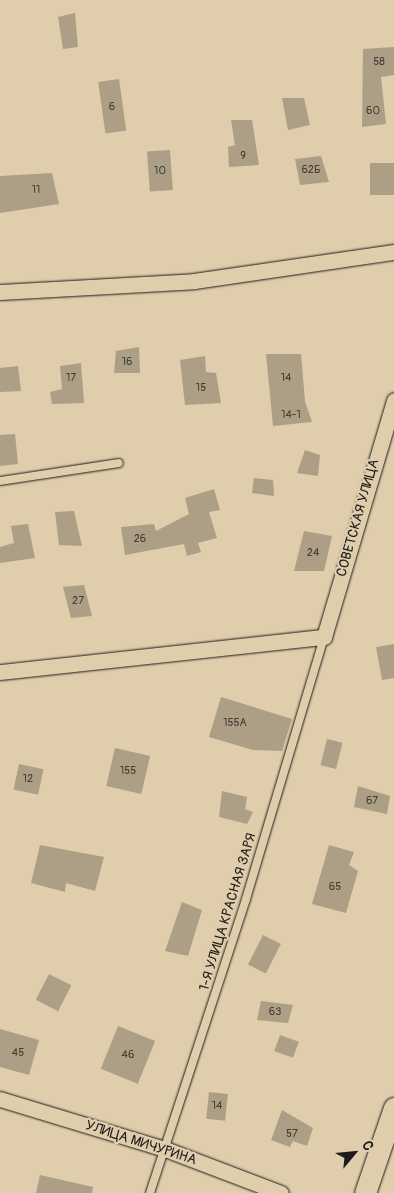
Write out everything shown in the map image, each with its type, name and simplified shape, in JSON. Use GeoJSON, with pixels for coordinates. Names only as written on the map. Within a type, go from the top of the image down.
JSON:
{"type":"FeatureCollection","features":[{"type":"Feature","properties":{"kind":"main road"},"geometry":{"type":"LineString","coordinates":[[365,1193],[394,1108]]}},
{"type":"Feature","properties":{"kind":"street"},"geometry":{"type":"LineString","coordinates":[[0,292],[194,281],[394,252]]}},
{"type":"Feature","properties":{"kind":"street","name":"СОВЕТСКАЯ УЛИЦА"},"geometry":{"type":"LineString","coordinates":[[324,637],[394,400]]}},
{"type":"Feature","properties":{"kind":"street"},"geometry":{"type":"LineString","coordinates":[[0,672],[324,637]]}},
{"type":"Feature","properties":{"kind":"street","name":"УЛИЦА МИЧУРИНА"},"geometry":{"type":"LineString","coordinates":[[0,1099],[165,1150],[281,1193]]}},
{"type":"Feature","properties":{"kind":"lane"},"geometry":{"type":"LineString","coordinates":[[0,480],[119,463]]}},
{"type":"Feature","properties":{"kind":"lane","name":"1-Я УЛИЦА КРАСНАЯ ЗАРЯ"},"geometry":{"type":"LineString","coordinates":[[150,1193],[324,637]]}},
{"type":"Feature","properties":{"kind":"building"},"geometry":{"type":"Polygon","coordinates":[[[75,13],[78,47],[63,49],[58,17],[75,13]]]}},
{"type":"Feature","properties":{"kind":"building"},"geometry":{"type":"Polygon","coordinates":[[[394,47],[394,75],[381,77],[386,124],[362,127],[363,49],[394,47]]]}},
{"type":"Feature","properties":{"kind":"building"},"geometry":{"type":"Polygon","coordinates":[[[119,79],[126,130],[105,133],[98,82],[119,79]]]}},
{"type":"Feature","properties":{"kind":"building"},"geometry":{"type":"Polygon","coordinates":[[[282,98],[304,98],[310,125],[288,130],[282,98]]]}},
{"type":"Feature","properties":{"kind":"building"},"geometry":{"type":"Polygon","coordinates":[[[231,120],[252,120],[259,165],[229,167],[228,147],[235,145],[231,120]]]}},
{"type":"Feature","properties":{"kind":"building"},"geometry":{"type":"Polygon","coordinates":[[[170,150],[173,190],[150,192],[147,152],[170,150]]]}},
{"type":"Feature","properties":{"kind":"building"},"geometry":{"type":"Polygon","coordinates":[[[321,156],[329,182],[300,185],[295,159],[321,156]]]}},
{"type":"Feature","properties":{"kind":"building"},"geometry":{"type":"Polygon","coordinates":[[[370,163],[394,163],[394,195],[370,195],[370,163]]]}},
{"type":"Feature","properties":{"kind":"building"},"geometry":{"type":"Polygon","coordinates":[[[52,173],[59,204],[0,213],[0,176],[52,173]]]}},
{"type":"Feature","properties":{"kind":"building"},"geometry":{"type":"Polygon","coordinates":[[[139,347],[140,373],[114,373],[116,351],[139,347]]]}},
{"type":"Feature","properties":{"kind":"building"},"geometry":{"type":"Polygon","coordinates":[[[266,354],[301,354],[305,401],[312,422],[273,426],[266,354]]]}},
{"type":"Feature","properties":{"kind":"building"},"geometry":{"type":"Polygon","coordinates":[[[205,356],[206,372],[216,373],[221,403],[185,405],[180,360],[205,356]]]}},
{"type":"Feature","properties":{"kind":"building"},"geometry":{"type":"Polygon","coordinates":[[[81,363],[84,403],[52,404],[50,392],[62,389],[60,366],[81,363]]]}},
{"type":"Feature","properties":{"kind":"building"},"geometry":{"type":"Polygon","coordinates":[[[18,366],[21,391],[0,392],[0,368],[18,366]]]}},
{"type":"Feature","properties":{"kind":"building"},"geometry":{"type":"Polygon","coordinates":[[[15,434],[18,464],[0,466],[0,435],[15,434]]]}},
{"type":"Feature","properties":{"kind":"building"},"geometry":{"type":"Polygon","coordinates":[[[305,450],[320,455],[318,476],[297,473],[305,450]]]}},
{"type":"Feature","properties":{"kind":"building"},"geometry":{"type":"Polygon","coordinates":[[[254,478],[273,480],[274,496],[252,493],[254,478]]]}},
{"type":"Feature","properties":{"kind":"building"},"geometry":{"type":"Polygon","coordinates":[[[214,489],[220,510],[209,512],[217,538],[198,543],[201,552],[187,556],[184,544],[125,555],[121,527],[154,524],[156,531],[189,514],[185,498],[214,489]]]}},
{"type":"Feature","properties":{"kind":"building"},"geometry":{"type":"Polygon","coordinates":[[[74,511],[82,546],[59,545],[55,512],[74,511]]]}},
{"type":"Feature","properties":{"kind":"building"},"geometry":{"type":"Polygon","coordinates":[[[28,524],[35,558],[0,563],[0,547],[14,543],[11,526],[28,524]]]}},
{"type":"Feature","properties":{"kind":"building"},"geometry":{"type":"Polygon","coordinates":[[[304,531],[332,536],[324,571],[294,571],[304,531]]]}},
{"type":"Feature","properties":{"kind":"building"},"geometry":{"type":"Polygon","coordinates":[[[84,585],[92,616],[71,618],[63,587],[84,585]]]}},
{"type":"Feature","properties":{"kind":"building"},"geometry":{"type":"Polygon","coordinates":[[[394,644],[394,678],[382,680],[376,647],[394,644]]]}},
{"type":"Feature","properties":{"kind":"building"},"geometry":{"type":"Polygon","coordinates":[[[221,697],[292,719],[282,751],[253,750],[209,737],[221,697]]]}},
{"type":"Feature","properties":{"kind":"building"},"geometry":{"type":"Polygon","coordinates":[[[327,739],[343,743],[336,769],[320,765],[327,739]]]}},
{"type":"Feature","properties":{"kind":"building"},"geometry":{"type":"Polygon","coordinates":[[[115,748],[150,756],[141,794],[106,786],[115,748]]]}},
{"type":"Feature","properties":{"kind":"building"},"geometry":{"type":"Polygon","coordinates":[[[19,764],[43,769],[38,795],[14,789],[19,764]]]}},
{"type":"Feature","properties":{"kind":"building"},"geometry":{"type":"Polygon","coordinates":[[[358,786],[390,796],[387,814],[354,807],[358,786]]]}},
{"type":"Feature","properties":{"kind":"building"},"geometry":{"type":"Polygon","coordinates":[[[222,791],[247,797],[245,809],[253,812],[247,824],[219,817],[222,791]]]}},
{"type":"Feature","properties":{"kind":"building"},"geometry":{"type":"Polygon","coordinates":[[[40,845],[104,857],[95,891],[66,883],[65,892],[31,883],[40,845]]]}},
{"type":"Feature","properties":{"kind":"building"},"geometry":{"type":"Polygon","coordinates":[[[329,845],[354,852],[349,865],[358,871],[346,913],[312,904],[329,845]]]}},
{"type":"Feature","properties":{"kind":"building"},"geometry":{"type":"Polygon","coordinates":[[[182,902],[202,910],[188,956],[165,951],[182,902]]]}},
{"type":"Feature","properties":{"kind":"building"},"geometry":{"type":"Polygon","coordinates":[[[263,935],[281,944],[266,973],[248,964],[263,935]]]}},
{"type":"Feature","properties":{"kind":"building"},"geometry":{"type":"Polygon","coordinates":[[[49,974],[71,985],[58,1011],[36,1000],[49,974]]]}},
{"type":"Feature","properties":{"kind":"building"},"geometry":{"type":"Polygon","coordinates":[[[261,1001],[293,1005],[288,1023],[257,1020],[261,1001]]]}},
{"type":"Feature","properties":{"kind":"building"},"geometry":{"type":"Polygon","coordinates":[[[118,1026],[155,1041],[138,1084],[101,1069],[118,1026]]]}},
{"type":"Feature","properties":{"kind":"building"},"geometry":{"type":"Polygon","coordinates":[[[0,1029],[39,1040],[29,1075],[0,1067],[0,1029]]]}},
{"type":"Feature","properties":{"kind":"building"},"geometry":{"type":"Polygon","coordinates":[[[280,1035],[299,1042],[293,1058],[274,1051],[280,1035]]]}},
{"type":"Feature","properties":{"kind":"building"},"geometry":{"type":"Polygon","coordinates":[[[209,1092],[228,1094],[225,1121],[206,1119],[209,1092]]]}},
{"type":"Feature","properties":{"kind":"building"},"geometry":{"type":"Polygon","coordinates":[[[282,1110],[313,1128],[307,1146],[293,1141],[290,1147],[271,1140],[282,1110]]]}},
{"type":"Feature","properties":{"kind":"building"},"geometry":{"type":"Polygon","coordinates":[[[40,1175],[93,1187],[92,1193],[36,1193],[40,1175]]]}}]}
